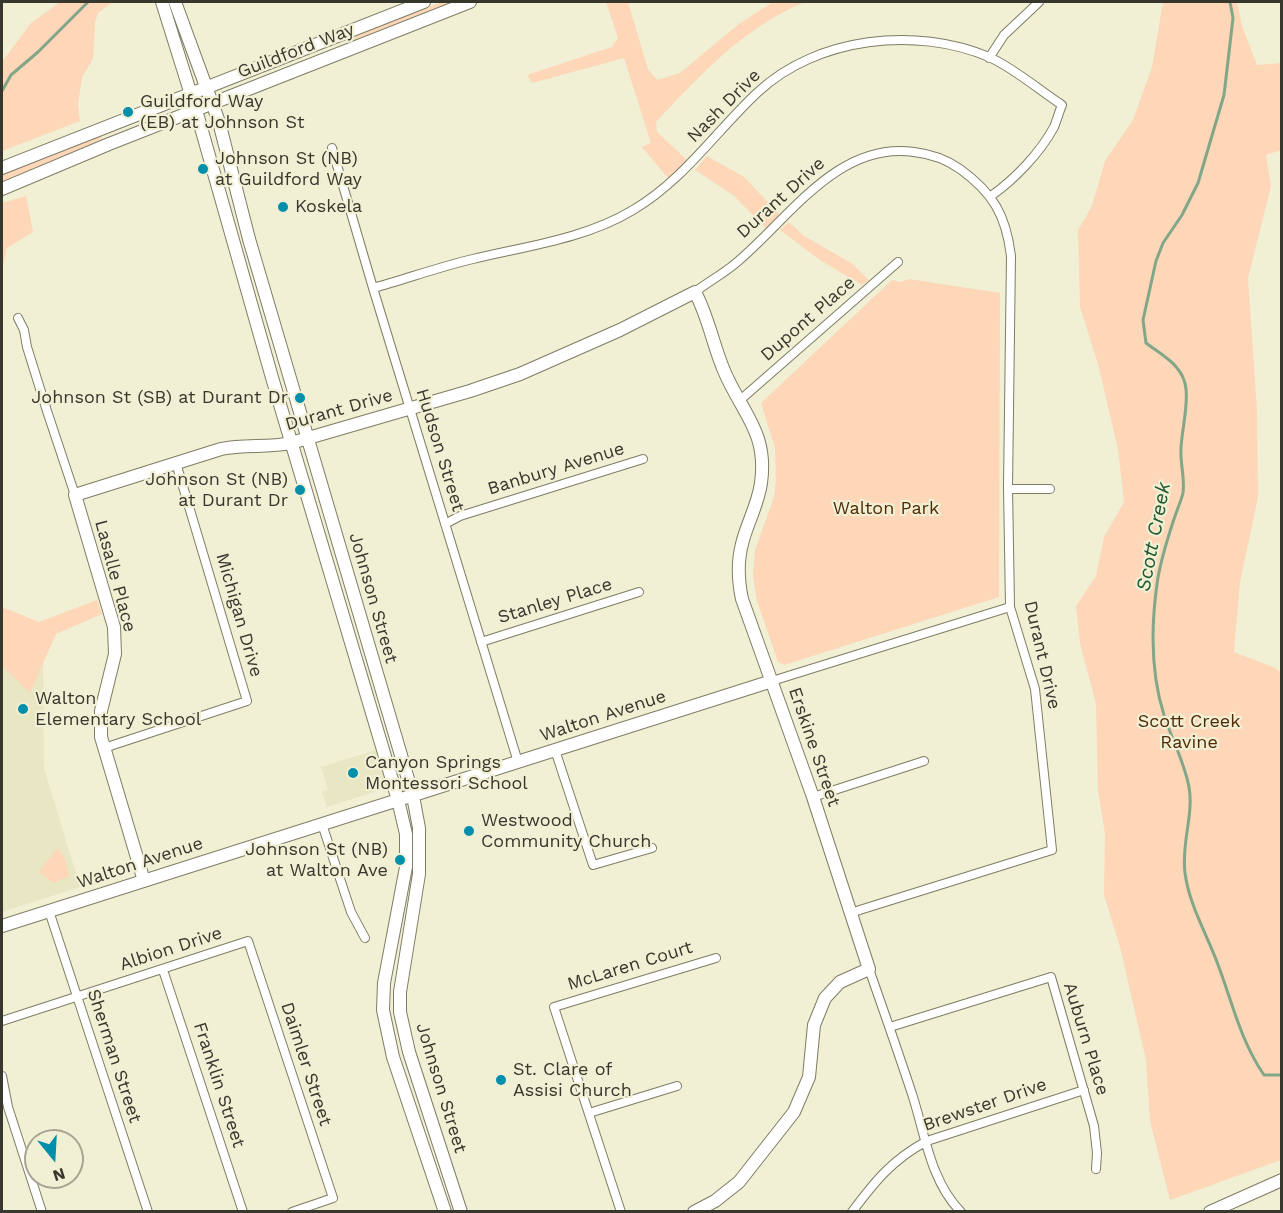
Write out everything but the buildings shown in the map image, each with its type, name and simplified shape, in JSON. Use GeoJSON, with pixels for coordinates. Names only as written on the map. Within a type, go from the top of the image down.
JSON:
{"type":"FeatureCollection","features":[{"type":"Feature","properties":{"kind":"main road","name":"Johnson Street"},"geometry":{"type":"LineString","coordinates":[[162,2],[196,110],[406,834],[406,867],[384,984],[383,1010],[393,1057],[445,1212]]}},
{"type":"Feature","properties":{"kind":"main road","name":"Johnson Street"},"geometry":{"type":"LineString","coordinates":[[175,2],[213,103],[308,439],[413,795],[419,828],[419,874],[400,988],[400,1012],[408,1052],[461,1212]]}},
{"type":"Feature","properties":{"kind":"main road","name":"Guildford Way"},"geometry":{"type":"LineString","coordinates":[[2,168],[424,2]]}},
{"type":"Feature","properties":{"kind":"main road","name":"Guildford Way"},"geometry":{"type":"LineString","coordinates":[[2,189],[470,2]]}},
{"type":"Feature","properties":{"kind":"main road","name":"Durant Drive"},"geometry":{"type":"LineString","coordinates":[[75,495],[234,447],[268,447],[308,439],[520,374],[620,330],[695,292]]}},
{"type":"Feature","properties":{"kind":"main road","name":"Erskine Street"},"geometry":{"type":"LineString","coordinates":[[695,292],[711,329],[725,374],[754,426],[759,442],[762,469],[757,502],[742,543],[738,568],[739,583],[750,624],[813,797],[869,969]]}},
{"type":"Feature","properties":{"kind":"main road","name":"Lasalle Place"},"geometry":{"type":"LineString","coordinates":[[75,495],[111,617],[115,639],[113,668],[104,693],[101,711],[100,737],[144,881]]}},
{"type":"Feature","properties":{"kind":"main road","name":"Walton Avenue"},"geometry":{"type":"LineString","coordinates":[[2,927],[772,681]]}},
{"type":"Feature","properties":{"kind":"main road"},"geometry":{"type":"LineString","coordinates":[[694,1212],[715,1201],[739,1182],[794,1112],[809,1077],[814,1025],[825,998],[840,982],[869,969]]}},
{"type":"Feature","properties":{"kind":"main road"},"geometry":{"type":"LineString","coordinates":[[1210,1212],[1280,1181]]}},
{"type":"Feature","properties":{"kind":"street"},"geometry":{"type":"LineString","coordinates":[[989,58],[1004,35],[1039,2]]}},
{"type":"Feature","properties":{"kind":"street","name":"Nash Drive"},"geometry":{"type":"LineString","coordinates":[[373,288],[472,259],[533,247],[585,231],[631,212],[668,186],[760,90],[777,76],[816,57],[864,43],[889,40],[945,44],[989,58],[1062,105],[1054,127],[1036,153],[1018,173],[991,196]]}},
{"type":"Feature","properties":{"kind":"street","name":"Hudson Street"},"geometry":{"type":"LineString","coordinates":[[332,148],[519,762]]}},
{"type":"Feature","properties":{"kind":"street","name":"Durant Drive"},"geometry":{"type":"LineString","coordinates":[[695,292],[735,264],[828,178],[850,163],[872,153],[887,150],[906,150],[939,157],[963,171],[991,196],[1006,231],[1011,256],[1010,607],[1035,688],[1052,849],[850,913]]}},
{"type":"Feature","properties":{"kind":"street","name":"Dupont Place"},"geometry":{"type":"LineString","coordinates":[[739,401],[898,262]]}},
{"type":"Feature","properties":{"kind":"street","name":"Lasalle Place"},"geometry":{"type":"LineString","coordinates":[[18,318],[24,330],[43,399],[75,495]]}},
{"type":"Feature","properties":{"kind":"street","name":"Banbury Avenue"},"geometry":{"type":"LineString","coordinates":[[445,524],[462,515],[643,459]]}},
{"type":"Feature","properties":{"kind":"street","name":"Michigan Drive"},"geometry":{"type":"LineString","coordinates":[[104,748],[247,701],[176,463]]}},
{"type":"Feature","properties":{"kind":"street"},"geometry":{"type":"LineString","coordinates":[[1009,489],[1050,489]]}},
{"type":"Feature","properties":{"kind":"street","name":"Stanley Place"},"geometry":{"type":"LineString","coordinates":[[482,642],[639,592]]}},
{"type":"Feature","properties":{"kind":"street","name":"Walton Avenue"},"geometry":{"type":"LineString","coordinates":[[772,681],[1010,607]]}},
{"type":"Feature","properties":{"kind":"street"},"geometry":{"type":"LineString","coordinates":[[555,750],[593,865],[652,848]]}},
{"type":"Feature","properties":{"kind":"street"},"geometry":{"type":"LineString","coordinates":[[813,797],[924,761]]}},
{"type":"Feature","properties":{"kind":"street"},"geometry":{"type":"LineString","coordinates":[[322,824],[351,912],[365,938]]}},
{"type":"Feature","properties":{"kind":"street","name":"Sherman Street"},"geometry":{"type":"LineString","coordinates":[[49,911],[148,1212]]}},
{"type":"Feature","properties":{"kind":"street","name":"Albion Drive"},"geometry":{"type":"LineString","coordinates":[[2,1021],[249,941]]}},
{"type":"Feature","properties":{"kind":"street","name":"Daimler Street"},"geometry":{"type":"LineString","coordinates":[[249,941],[333,1198],[292,1212]]}},
{"type":"Feature","properties":{"kind":"street","name":"McLaren Court"},"geometry":{"type":"LineString","coordinates":[[589,1113],[554,1007],[716,958]]}},
{"type":"Feature","properties":{"kind":"street","name":"Erskine Street"},"geometry":{"type":"LineString","coordinates":[[869,969],[945,1190],[952,1203],[961,1212]]}},
{"type":"Feature","properties":{"kind":"street","name":"Franklin Street"},"geometry":{"type":"LineString","coordinates":[[164,970],[243,1212]]}},
{"type":"Feature","properties":{"kind":"street","name":"Auburn Place"},"geometry":{"type":"LineString","coordinates":[[890,1027],[1051,977],[1094,1126],[1096,1169]]}},
{"type":"Feature","properties":{"kind":"street"},"geometry":{"type":"LineString","coordinates":[[2,1076],[8,1107],[42,1212]]}},
{"type":"Feature","properties":{"kind":"street"},"geometry":{"type":"LineString","coordinates":[[621,1212],[589,1113],[677,1086]]}},
{"type":"Feature","properties":{"kind":"street","name":"Brewster Drive"},"geometry":{"type":"LineString","coordinates":[[852,1212],[888,1167],[907,1152],[927,1142],[1084,1090]]}},
{"type":"Feature","properties":{"kind":"shaded area","name":"Walton Elementary School"},"geometry":{"type":"Polygon","coordinates":[[[2,618],[43,650],[44,768],[80,887],[2,912],[2,618]]]}},
{"type":"Feature","properties":{"kind":"shaded area","name":"Canyon Springs Montessori School"},"geometry":{"type":"Polygon","coordinates":[[[376,750],[385,780],[380,790],[327,807],[322,792],[328,790],[321,767],[376,750]]]}},
{"type":"Feature","properties":{"kind":"green space"},"geometry":{"type":"Polygon","coordinates":[[[60,2],[113,2],[98,13],[95,22],[93,59],[82,77],[78,104],[80,121],[2,151],[2,62],[31,23],[60,2]]]}},
{"type":"Feature","properties":{"kind":"green space"},"geometry":{"type":"Polygon","coordinates":[[[442,2],[454,2],[353,41],[352,39],[371,29],[442,2]]]}},
{"type":"Feature","properties":{"kind":"green space"},"geometry":{"type":"Polygon","coordinates":[[[606,2],[628,2],[648,69],[657,80],[680,73],[739,24],[773,2],[805,2],[762,25],[742,39],[707,70],[656,122],[657,132],[687,160],[669,179],[642,147],[651,143],[624,58],[532,83],[527,75],[612,47],[618,38],[606,2]]]}},
{"type":"Feature","properties":{"kind":"green space","name":"Scott Creek Ravine"},"geometry":{"type":"Polygon","coordinates":[[[1163,2],[1237,2],[1242,26],[1257,65],[1282,63],[1281,150],[1266,155],[1271,186],[1248,278],[1257,410],[1258,497],[1240,582],[1234,652],[1275,668],[1281,673],[1281,1160],[1170,1200],[1150,1121],[1146,1060],[1120,947],[1104,895],[1105,834],[1098,790],[1096,704],[1080,643],[1076,606],[1096,576],[1104,537],[1124,502],[1118,449],[1098,364],[1080,307],[1078,230],[1092,206],[1105,161],[1133,120],[1152,67],[1163,2]]]}},
{"type":"Feature","properties":{"kind":"green space"},"geometry":{"type":"Polygon","coordinates":[[[101,136],[102,138],[79,151],[2,184],[2,175],[101,136]]]}},
{"type":"Feature","properties":{"kind":"green space"},"geometry":{"type":"Polygon","coordinates":[[[707,156],[744,177],[780,215],[766,228],[733,195],[695,170],[707,156]]]}},
{"type":"Feature","properties":{"kind":"green space"},"geometry":{"type":"Polygon","coordinates":[[[26,196],[33,232],[7,248],[2,270],[2,203],[26,196]]]}},
{"type":"Feature","properties":{"kind":"green space"},"geometry":{"type":"Polygon","coordinates":[[[789,222],[804,236],[851,263],[869,280],[862,285],[820,260],[780,230],[789,222]]]}},
{"type":"Feature","properties":{"kind":"green space","name":"Walton Park"},"geometry":{"type":"Polygon","coordinates":[[[909,279],[1000,293],[999,597],[784,665],[778,662],[757,601],[753,576],[755,550],[774,497],[776,481],[775,448],[761,403],[892,280],[901,282],[909,279]]]}},
{"type":"Feature","properties":{"kind":"green space"},"geometry":{"type":"Polygon","coordinates":[[[97,600],[102,614],[56,634],[30,693],[2,666],[2,607],[39,622],[97,600]]]}},
{"type":"Feature","properties":{"kind":"green space"},"geometry":{"type":"Polygon","coordinates":[[[57,848],[64,856],[69,874],[68,877],[53,883],[39,872],[57,848]]]}},
{"type":"Feature","properties":{"kind":"waterway"},"geometry":{"type":"LineString","coordinates":[[2,91],[11,75],[38,52],[88,2]]}},
{"type":"Feature","properties":{"kind":"waterway","name":"Scott Creek"},"geometry":{"type":"LineString","coordinates":[[1230,2],[1233,18],[1224,95],[1198,183],[1182,215],[1163,243],[1156,261],[1143,320],[1146,343],[1177,368],[1186,389],[1186,411],[1181,448],[1183,493],[1166,543],[1158,576],[1153,650],[1160,699],[1189,787],[1190,808],[1184,862],[1190,896],[1217,962],[1237,1020],[1256,1062],[1264,1075],[1282,1075]]}},
{"type":"Feature","properties":{"kind":"place","name":"Guildford Way (EB) at Johnson St"},"geometry":{"type":"Point","coordinates":[128,112]}},
{"type":"Feature","properties":{"kind":"place","name":"Johnson St (NB) at Guildford Way"},"geometry":{"type":"Point","coordinates":[203,169]}},
{"type":"Feature","properties":{"kind":"place","name":"Koskela"},"geometry":{"type":"Point","coordinates":[283,207]}},
{"type":"Feature","properties":{"kind":"place","name":"Johnson St (SB) at Durant Dr"},"geometry":{"type":"Point","coordinates":[300,398]}},
{"type":"Feature","properties":{"kind":"place","name":"Johnson St (NB) at Durant Dr"},"geometry":{"type":"Point","coordinates":[300,490]}},
{"type":"Feature","properties":{"kind":"place","name":"Walton Elementary School"},"geometry":{"type":"Point","coordinates":[23,709]}},
{"type":"Feature","properties":{"kind":"place","name":"Canyon Springs Montessori School"},"geometry":{"type":"Point","coordinates":[353,773]}},
{"type":"Feature","properties":{"kind":"place","name":"Westwood Community Church"},"geometry":{"type":"Point","coordinates":[469,831]}},
{"type":"Feature","properties":{"kind":"place","name":"Johnson St (NB) at Walton Ave"},"geometry":{"type":"Point","coordinates":[400,860]}},
{"type":"Feature","properties":{"kind":"place","name":"St. Clare of Assisi Church"},"geometry":{"type":"Point","coordinates":[501,1080]}}]}
